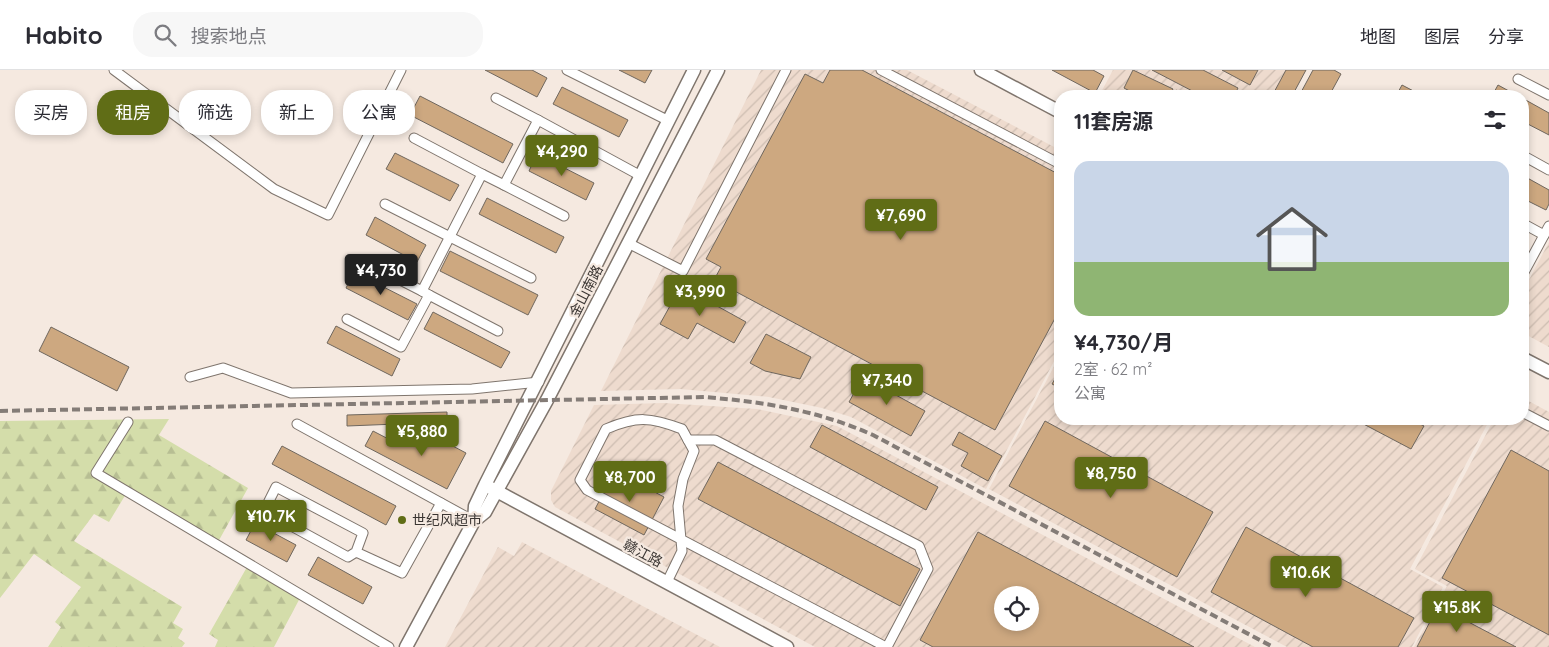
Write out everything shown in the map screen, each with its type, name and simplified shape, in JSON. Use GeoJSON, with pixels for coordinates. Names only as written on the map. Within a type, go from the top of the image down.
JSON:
{"type":"FeatureCollection","features":[{"type":"Feature","properties":{"kind":"main road","name":"金山南路"},"geometry":{"type":"LineString","coordinates":[[406,647],[474,521],[476,506],[485,485],[539,382],[694,70]]}},
{"type":"Feature","properties":{"kind":"main road","name":"金山南路"},"geometry":{"type":"LineString","coordinates":[[474,521],[485,512],[497,492],[718,70]]}},
{"type":"Feature","properties":{"kind":"main road"},"geometry":{"type":"LineString","coordinates":[[981,70],[1054,109]]}},
{"type":"Feature","properties":{"kind":"main road"},"geometry":{"type":"LineString","coordinates":[[1529,362],[1549,372]]}},
{"type":"Feature","properties":{"kind":"main road","name":"赣江路"},"geometry":{"type":"LineString","coordinates":[[485,485],[787,647]]}},
{"type":"Feature","properties":{"kind":"street"},"geometry":{"type":"LineString","coordinates":[[114,70],[274,190],[328,215],[401,70]]}},
{"type":"Feature","properties":{"kind":"street"},"geometry":{"type":"LineString","coordinates":[[567,70],[669,121]]}},
{"type":"Feature","properties":{"kind":"street"},"geometry":{"type":"LineString","coordinates":[[628,243],[683,271],[786,70]]}},
{"type":"Feature","properties":{"kind":"street"},"geometry":{"type":"LineString","coordinates":[[883,70],[1054,161]]}},
{"type":"Feature","properties":{"kind":"street"},"geometry":{"type":"LineString","coordinates":[[1518,79],[1549,95]]}},
{"type":"Feature","properties":{"kind":"street"},"geometry":{"type":"LineString","coordinates":[[496,98],[642,176]]}},
{"type":"Feature","properties":{"kind":"street"},"geometry":{"type":"LineString","coordinates":[[504,185],[538,120]]}},
{"type":"Feature","properties":{"kind":"street"},"geometry":{"type":"LineString","coordinates":[[414,138],[564,216]]}},
{"type":"Feature","properties":{"kind":"street"},"geometry":{"type":"LineString","coordinates":[[1529,159],[1549,170]]}},
{"type":"Feature","properties":{"kind":"street"},"geometry":{"type":"LineString","coordinates":[[347,319],[401,348],[450,237],[482,174]]}},
{"type":"Feature","properties":{"kind":"street"},"geometry":{"type":"LineString","coordinates":[[385,204],[531,278]]}},
{"type":"Feature","properties":{"kind":"street"},"geometry":{"type":"LineString","coordinates":[[1529,263],[1549,226]]}},
{"type":"Feature","properties":{"kind":"street"},"geometry":{"type":"LineString","coordinates":[[1529,227],[1544,235]]}},
{"type":"Feature","properties":{"kind":"street"},"geometry":{"type":"LineString","coordinates":[[362,260],[498,331]]}},
{"type":"Feature","properties":{"kind":"street"},"geometry":{"type":"LineString","coordinates":[[190,377],[223,368],[291,393],[472,389],[539,382]]}},
{"type":"Feature","properties":{"kind":"street"},"geometry":{"type":"LineString","coordinates":[[1529,416],[1549,426]]}},
{"type":"Feature","properties":{"kind":"street"},"geometry":{"type":"LineString","coordinates":[[667,582],[682,551],[681,538],[678,506],[683,479],[694,451],[688,440],[682,429],[662,422],[630,419],[606,429],[580,480],[587,490],[681,538],[886,647],[928,569],[919,546],[715,440],[688,440]]}},
{"type":"Feature","properties":{"kind":"street"},"geometry":{"type":"LineString","coordinates":[[128,422],[96,472],[389,647]]}},
{"type":"Feature","properties":{"kind":"street"},"geometry":{"type":"LineString","coordinates":[[297,424],[474,521]]}},
{"type":"Feature","properties":{"kind":"street"},"geometry":{"type":"LineString","coordinates":[[276,487],[363,533],[356,552],[348,556],[264,511],[276,487]]}},
{"type":"Feature","properties":{"kind":"street"},"geometry":{"type":"LineString","coordinates":[[356,552],[402,573],[441,503]]}},
{"type":"Feature","properties":{"kind":"shaded area"},"geometry":{"type":"Polygon","coordinates":[[[761,70],[907,70],[1054,147],[1054,361],[986,489],[851,417],[822,408],[769,397],[680,389],[601,391],[761,70]]]}},
{"type":"Feature","properties":{"kind":"shaded area"},"geometry":{"type":"Polygon","coordinates":[[[1113,70],[1306,70],[1295,90],[1102,90],[1113,70]]]}},
{"type":"Feature","properties":{"kind":"shaded area"},"geometry":{"type":"Polygon","coordinates":[[[1549,242],[1549,347],[1529,336],[1529,280],[1549,242]]]}},
{"type":"Feature","properties":{"kind":"shaded area"},"geometry":{"type":"Polygon","coordinates":[[[1054,366],[1054,425],[1487,425],[1410,569],[1443,587],[1412,647],[1287,647],[989,489],[1054,366]]]}},
{"type":"Feature","properties":{"kind":"shaded area"},"geometry":{"type":"Polygon","coordinates":[[[1529,401],[1549,412],[1549,647],[1414,647],[1447,586],[1415,569],[1491,425],[1529,425],[1529,401]]]}},
{"type":"Feature","properties":{"kind":"shaded area"},"geometry":{"type":"Polygon","coordinates":[[[664,403],[757,409],[837,426],[1255,647],[815,647],[555,507],[551,500],[551,491],[594,405],[664,403]]]}},
{"type":"Feature","properties":{"kind":"shaded area"},"geometry":{"type":"Polygon","coordinates":[[[522,542],[720,647],[445,647],[498,547],[514,556],[522,542]]]}},
{"type":"Feature","properties":{"kind":"green space"},"geometry":{"type":"Polygon","coordinates":[[[169,419],[159,435],[248,488],[218,542],[129,489],[109,522],[94,514],[74,541],[182,607],[173,623],[183,629],[178,638],[185,643],[182,647],[48,647],[61,627],[55,622],[81,587],[34,554],[0,598],[0,421],[169,419]]]}},
{"type":"Feature","properties":{"kind":"green space"},"geometry":{"type":"Polygon","coordinates":[[[247,567],[300,598],[274,647],[215,647],[218,640],[209,634],[247,567]]]}},
{"type":"Feature","properties":{"kind":"building"},"geometry":{"type":"Polygon","coordinates":[[[485,70],[532,70],[547,78],[537,97],[485,70]]]}},
{"type":"Feature","properties":{"kind":"building"},"geometry":{"type":"Polygon","coordinates":[[[619,70],[652,70],[645,83],[619,70]]]}},
{"type":"Feature","properties":{"kind":"building"},"geometry":{"type":"Polygon","coordinates":[[[830,70],[862,70],[1054,172],[1054,320],[995,430],[714,280],[721,267],[706,259],[805,74],[823,83],[830,70]]]}},
{"type":"Feature","properties":{"kind":"building"},"geometry":{"type":"Polygon","coordinates":[[[1052,70],[1093,70],[1104,76],[1097,90],[1089,90],[1052,70]]]}},
{"type":"Feature","properties":{"kind":"building"},"geometry":{"type":"Polygon","coordinates":[[[1133,70],[1173,89],[1128,90],[1124,88],[1133,70]]]}},
{"type":"Feature","properties":{"kind":"building"},"geometry":{"type":"Polygon","coordinates":[[[1152,70],[1203,70],[1238,88],[1237,90],[1190,90],[1152,70]]]}},
{"type":"Feature","properties":{"kind":"building"},"geometry":{"type":"Polygon","coordinates":[[[1222,70],[1258,70],[1250,85],[1222,70]]]}},
{"type":"Feature","properties":{"kind":"building"},"geometry":{"type":"Polygon","coordinates":[[[1286,70],[1306,70],[1295,90],[1275,90],[1286,70]]]}},
{"type":"Feature","properties":{"kind":"building"},"geometry":{"type":"Polygon","coordinates":[[[1313,70],[1334,70],[1341,74],[1332,90],[1302,90],[1313,70]]]}},
{"type":"Feature","properties":{"kind":"building"},"geometry":{"type":"Polygon","coordinates":[[[1402,85],[1412,90],[1399,90],[1402,85]]]}},
{"type":"Feature","properties":{"kind":"building"},"geometry":{"type":"Polygon","coordinates":[[[1498,85],[1507,90],[1495,90],[1498,85]]]}},
{"type":"Feature","properties":{"kind":"building"},"geometry":{"type":"Polygon","coordinates":[[[562,87],[628,120],[619,137],[553,104],[562,87]]]}},
{"type":"Feature","properties":{"kind":"building"},"geometry":{"type":"Polygon","coordinates":[[[420,96],[513,144],[503,163],[415,118],[415,106],[420,96]]]}},
{"type":"Feature","properties":{"kind":"building"},"geometry":{"type":"Polygon","coordinates":[[[1529,102],[1549,113],[1549,135],[1529,125],[1529,102]]]}},
{"type":"Feature","properties":{"kind":"building"},"geometry":{"type":"Polygon","coordinates":[[[395,153],[459,185],[450,201],[386,169],[395,153]]]}},
{"type":"Feature","properties":{"kind":"building"},"geometry":{"type":"Polygon","coordinates":[[[537,154],[594,183],[586,200],[529,171],[537,154]]]}},
{"type":"Feature","properties":{"kind":"building"},"geometry":{"type":"Polygon","coordinates":[[[1529,179],[1549,190],[1549,204],[1546,210],[1529,202],[1529,179]]]}},
{"type":"Feature","properties":{"kind":"building"},"geometry":{"type":"Polygon","coordinates":[[[487,198],[564,237],[556,253],[479,214],[487,198]]]}},
{"type":"Feature","properties":{"kind":"building"},"geometry":{"type":"Polygon","coordinates":[[[375,217],[426,245],[417,262],[366,235],[375,217]]]}},
{"type":"Feature","properties":{"kind":"building"},"geometry":{"type":"Polygon","coordinates":[[[450,251],[538,295],[528,315],[440,271],[450,251]]]}},
{"type":"Feature","properties":{"kind":"building"},"geometry":{"type":"Polygon","coordinates":[[[354,272],[417,304],[408,320],[346,288],[354,272]]]}},
{"type":"Feature","properties":{"kind":"building"},"geometry":{"type":"Polygon","coordinates":[[[681,286],[746,322],[734,343],[697,323],[688,339],[660,324],[681,286]]]}},
{"type":"Feature","properties":{"kind":"building"},"geometry":{"type":"Polygon","coordinates":[[[433,312],[510,352],[501,368],[424,329],[433,312]]]}},
{"type":"Feature","properties":{"kind":"building"},"geometry":{"type":"Polygon","coordinates":[[[336,326],[400,359],[392,376],[327,343],[336,326]]]}},
{"type":"Feature","properties":{"kind":"building"},"geometry":{"type":"Polygon","coordinates":[[[51,327],[129,367],[117,391],[39,351],[51,327]]]}},
{"type":"Feature","properties":{"kind":"building"},"geometry":{"type":"Polygon","coordinates":[[[766,334],[811,357],[800,379],[765,371],[750,363],[766,334]]]}},
{"type":"Feature","properties":{"kind":"building"},"geometry":{"type":"Polygon","coordinates":[[[863,377],[925,411],[911,436],[849,402],[863,377]]]}},
{"type":"Feature","properties":{"kind":"building"},"geometry":{"type":"Polygon","coordinates":[[[447,412],[447,422],[347,426],[347,415],[447,412]]]}},
{"type":"Feature","properties":{"kind":"building"},"geometry":{"type":"Polygon","coordinates":[[[1045,421],[1213,512],[1177,577],[1009,486],[1045,421]]]}},
{"type":"Feature","properties":{"kind":"building"},"geometry":{"type":"Polygon","coordinates":[[[822,425],[938,487],[926,510],[810,447],[822,425]]]}},
{"type":"Feature","properties":{"kind":"building"},"geometry":{"type":"Polygon","coordinates":[[[1365,425],[1424,426],[1411,449],[1365,425]]]}},
{"type":"Feature","properties":{"kind":"building"},"geometry":{"type":"Polygon","coordinates":[[[373,431],[400,445],[404,438],[423,448],[430,434],[466,453],[447,489],[365,446],[373,431]]]}},
{"type":"Feature","properties":{"kind":"building"},"geometry":{"type":"Polygon","coordinates":[[[959,432],[1002,456],[988,481],[961,466],[968,453],[952,445],[959,432]]]}},
{"type":"Feature","properties":{"kind":"building"},"geometry":{"type":"Polygon","coordinates":[[[282,446],[396,506],[386,525],[272,464],[282,446]]]}},
{"type":"Feature","properties":{"kind":"building"},"geometry":{"type":"Polygon","coordinates":[[[1511,450],[1549,471],[1549,635],[1442,578],[1511,450]]]}},
{"type":"Feature","properties":{"kind":"building"},"geometry":{"type":"Polygon","coordinates":[[[718,462],[920,569],[900,606],[698,499],[718,462]]]}},
{"type":"Feature","properties":{"kind":"building"},"geometry":{"type":"Polygon","coordinates":[[[615,471],[664,497],[644,535],[595,509],[615,471]]]}},
{"type":"Feature","properties":{"kind":"building"},"geometry":{"type":"Polygon","coordinates":[[[255,523],[296,545],[287,562],[246,540],[255,523]]]}},
{"type":"Feature","properties":{"kind":"building"},"geometry":{"type":"Polygon","coordinates":[[[1246,527],[1414,618],[1398,647],[1313,647],[1211,592],[1246,527]]]}},
{"type":"Feature","properties":{"kind":"building"},"geometry":{"type":"Polygon","coordinates":[[[978,532],[1194,647],[933,647],[920,640],[978,532]]]}},
{"type":"Feature","properties":{"kind":"building"},"geometry":{"type":"Polygon","coordinates":[[[318,557],[372,587],[363,604],[308,575],[318,557]]]}},
{"type":"Feature","properties":{"kind":"building"},"geometry":{"type":"Polygon","coordinates":[[[1438,606],[1516,647],[1417,647],[1438,606]]]}},
{"type":"Feature","properties":{"kind":"railway"},"geometry":{"type":"LineString","coordinates":[[0,411],[704,397],[790,408],[831,419],[873,435],[1273,647]]}},
{"type":"Feature","properties":{"kind":"place","name":"世纪风超市"},"geometry":{"type":"Point","coordinates":[402,520]}}]}
